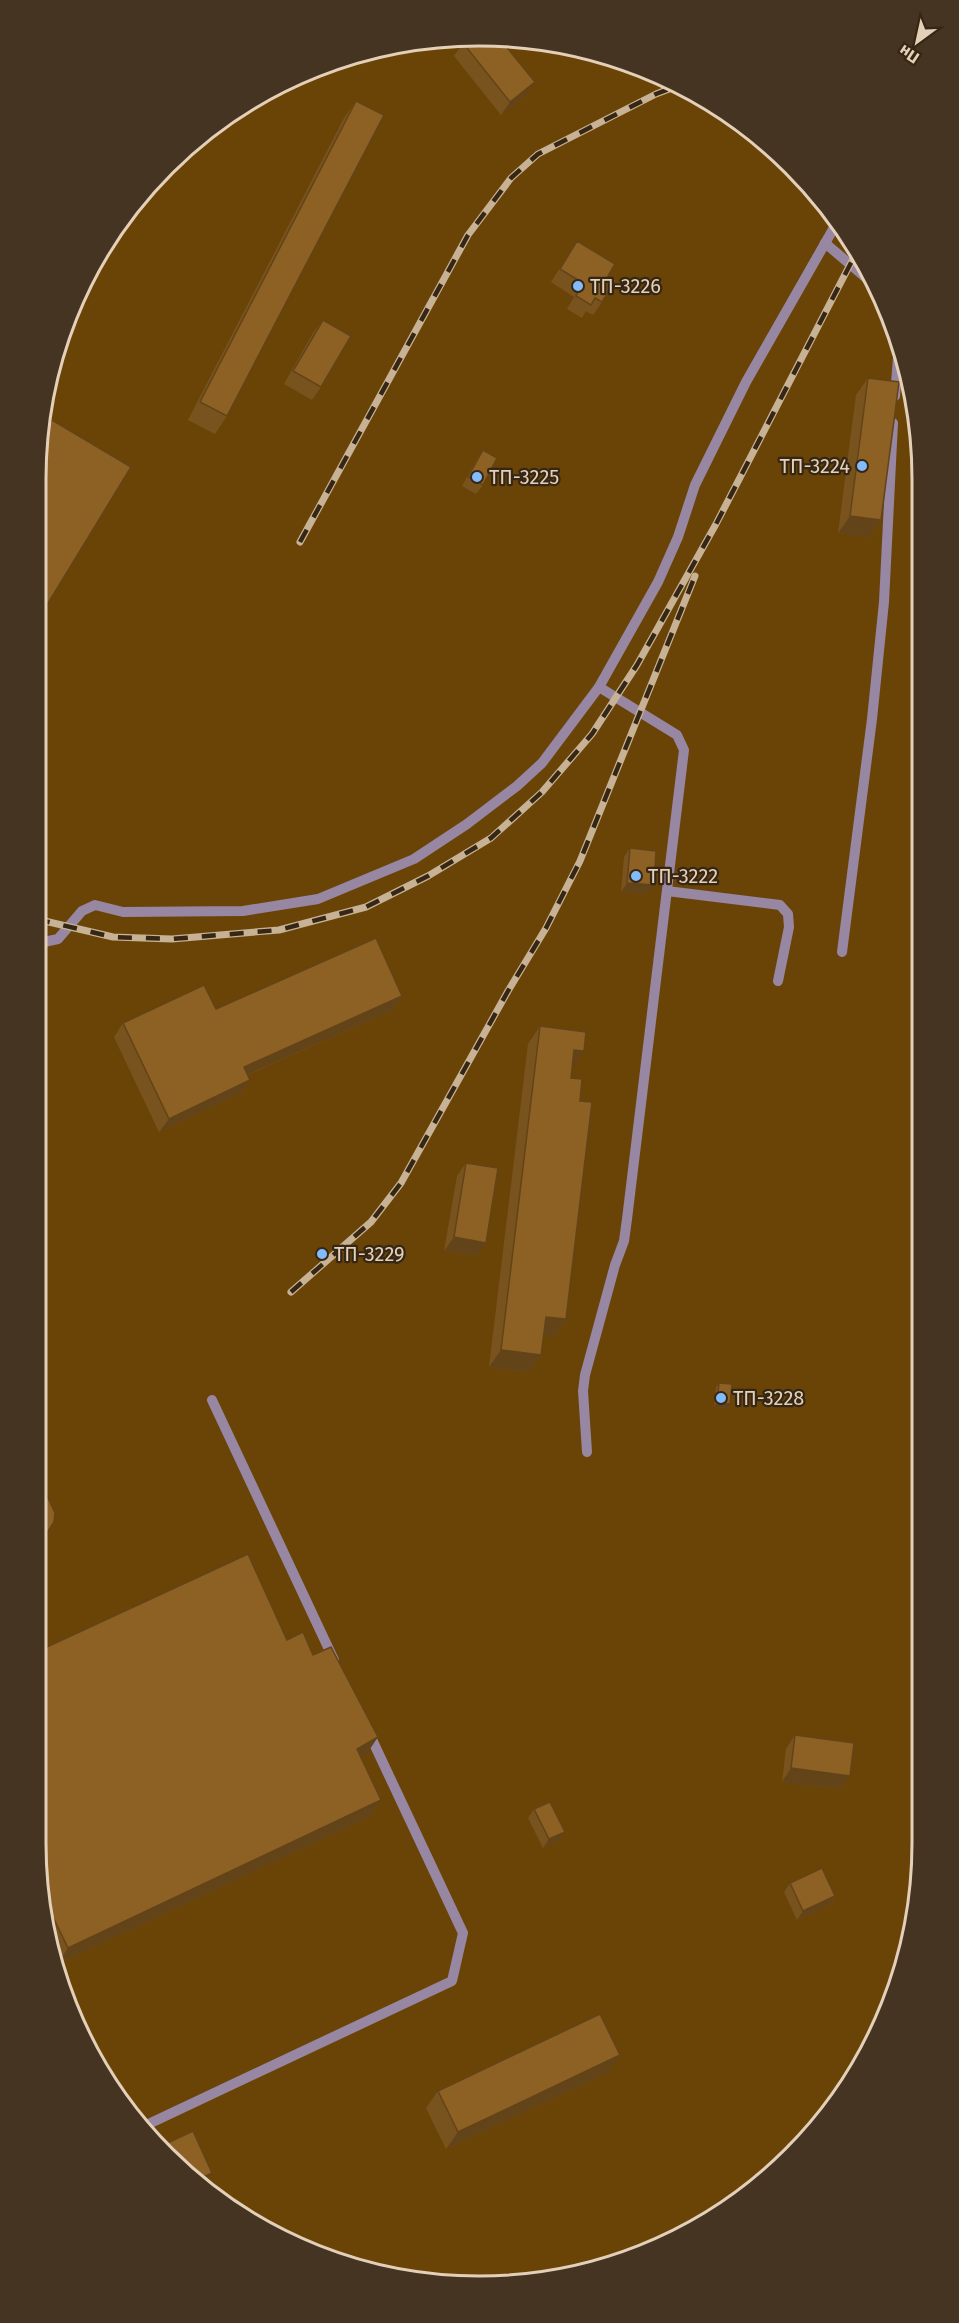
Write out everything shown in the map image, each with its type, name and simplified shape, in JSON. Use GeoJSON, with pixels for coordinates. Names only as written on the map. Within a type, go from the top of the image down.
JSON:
{"type":"FeatureCollection","features":[{"type":"Feature","properties":{"kind":"lane"},"geometry":{"type":"LineString","coordinates":[[47,941],[58,939],[82,911],[95,905],[123,912],[243,911],[318,899],[414,859],[517,786],[542,763],[599,687],[658,582],[678,537],[695,485],[746,382],[833,229]]}},
{"type":"Feature","properties":{"kind":"lane"},"geometry":{"type":"LineString","coordinates":[[825,243],[859,272]]}},
{"type":"Feature","properties":{"kind":"lane"},"geometry":{"type":"LineString","coordinates":[[894,405],[897,365]]}},
{"type":"Feature","properties":{"kind":"lane"},"geometry":{"type":"LineString","coordinates":[[842,952],[871,731],[884,602],[893,417]]}},
{"type":"Feature","properties":{"kind":"lane"},"geometry":{"type":"LineString","coordinates":[[587,1452],[583,1391],[585,1375],[615,1265],[624,1241],[684,750],[677,735],[599,687]]}},
{"type":"Feature","properties":{"kind":"lane"},"geometry":{"type":"LineString","coordinates":[[667,891],[780,905],[788,914],[789,927],[778,981]]}},
{"type":"Feature","properties":{"kind":"lane"},"geometry":{"type":"LineString","coordinates":[[212,1400],[337,1666]]}},
{"type":"Feature","properties":{"kind":"lane"},"geometry":{"type":"LineString","coordinates":[[150,2124],[452,1981],[463,1933],[362,1720]]}},
{"type":"Feature","properties":{"kind":"shaded area"},"geometry":{"type":"Polygon","coordinates":[[[480,46],[536,50],[619,69],[671,91],[720,119],[765,154],[805,194],[840,239],[880,314],[898,367],[909,423],[912,451],[912,1872],[904,1928],[890,1983],[868,2035],[840,2084],[823,2107],[786,2150],[720,2204],[645,2244],[592,2262],[508,2276],[451,2276],[423,2273],[340,2254],[288,2232],[239,2204],[173,2150],[119,2084],[79,2009],[61,1956],[47,1872],[47,451],[55,395],[69,340],[91,288],[105,263],[119,239],[154,194],[173,173],[216,136],[239,119],[288,91],[340,69],[367,61],[451,47],[480,46]]]}},
{"type":"Feature","properties":{"kind":"building"},"geometry":{"type":"Polygon","coordinates":[[[466,46],[506,47],[535,82],[510,102],[466,46]]]}},
{"type":"Feature","properties":{"kind":"building"},"geometry":{"type":"Polygon","coordinates":[[[356,101],[384,115],[227,416],[200,402],[356,101]]]}},
{"type":"Feature","properties":{"kind":"building"},"geometry":{"type":"Polygon","coordinates":[[[577,241],[615,264],[608,276],[616,280],[602,302],[595,298],[591,305],[576,296],[583,283],[560,269],[577,241]]]}},
{"type":"Feature","properties":{"kind":"building"},"geometry":{"type":"Polygon","coordinates":[[[323,320],[351,336],[321,387],[293,371],[323,320]]]}},
{"type":"Feature","properties":{"kind":"building"},"geometry":{"type":"Polygon","coordinates":[[[868,378],[899,382],[881,520],[850,516],[868,378]]]}},
{"type":"Feature","properties":{"kind":"building"},"geometry":{"type":"Polygon","coordinates":[[[52,420],[131,467],[47,605],[47,451],[52,420]]]}},
{"type":"Feature","properties":{"kind":"building"},"geometry":{"type":"Polygon","coordinates":[[[483,450],[497,458],[483,485],[468,477],[483,450]]]}},
{"type":"Feature","properties":{"kind":"building"},"geometry":{"type":"Polygon","coordinates":[[[630,848],[656,851],[654,885],[627,883],[630,848]]]}},
{"type":"Feature","properties":{"kind":"building"},"geometry":{"type":"Polygon","coordinates":[[[376,938],[402,996],[244,1067],[250,1080],[169,1119],[123,1023],[204,985],[216,1009],[376,938]]]}},
{"type":"Feature","properties":{"kind":"building"},"geometry":{"type":"Polygon","coordinates":[[[540,1026],[586,1032],[584,1051],[574,1050],[571,1078],[582,1079],[580,1101],[592,1102],[566,1319],[546,1317],[541,1355],[501,1350],[540,1026]]]}},
{"type":"Feature","properties":{"kind":"building"},"geometry":{"type":"Polygon","coordinates":[[[466,1163],[498,1168],[486,1243],[454,1237],[466,1163]]]}},
{"type":"Feature","properties":{"kind":"building","name":"ТП-3228"},"geometry":{"type":"Polygon","coordinates":[[[719,1383],[732,1384],[730,1404],[717,1402],[719,1383]]]}},
{"type":"Feature","properties":{"kind":"building"},"geometry":{"type":"Polygon","coordinates":[[[47,1498],[55,1513],[54,1522],[47,1533],[47,1498]]]}},
{"type":"Feature","properties":{"kind":"building"},"geometry":{"type":"Polygon","coordinates":[[[248,1554],[287,1640],[303,1632],[313,1655],[331,1647],[378,1737],[357,1749],[381,1800],[68,1948],[53,1919],[47,1872],[47,1647],[248,1554]]]}},
{"type":"Feature","properties":{"kind":"building"},"geometry":{"type":"Polygon","coordinates":[[[795,1735],[854,1743],[850,1776],[791,1768],[795,1735]]]}},
{"type":"Feature","properties":{"kind":"building"},"geometry":{"type":"Polygon","coordinates":[[[550,1802],[565,1832],[549,1839],[534,1809],[550,1802]]]}},
{"type":"Feature","properties":{"kind":"building"},"geometry":{"type":"Polygon","coordinates":[[[822,1868],[835,1896],[803,1911],[790,1883],[822,1868]]]}},
{"type":"Feature","properties":{"kind":"building"},"geometry":{"type":"Polygon","coordinates":[[[600,2014],[620,2055],[458,2132],[438,2091],[600,2014]]]}},
{"type":"Feature","properties":{"kind":"building"},"geometry":{"type":"Polygon","coordinates":[[[193,2131],[212,2173],[204,2177],[167,2143],[193,2131]]]}},
{"type":"Feature","properties":{"kind":"railway"},"geometry":{"type":"LineString","coordinates":[[300,542],[468,235],[511,178],[538,154],[668,90]]}},
{"type":"Feature","properties":{"kind":"railway"},"geometry":{"type":"LineString","coordinates":[[47,922],[113,937],[172,939],[279,930],[366,907],[428,876],[491,838],[542,792],[592,734],[637,665],[716,524],[852,260]]}},
{"type":"Feature","properties":{"kind":"railway"},"geometry":{"type":"LineString","coordinates":[[291,1292],[371,1222],[401,1183],[508,991],[546,928],[580,861],[695,576]]}},
{"type":"Feature","properties":{"kind":"place","name":"ТП-3226"},"geometry":{"type":"Point","coordinates":[578,286]}},
{"type":"Feature","properties":{"kind":"place","name":"ТП-3224"},"geometry":{"type":"Point","coordinates":[862,466]}},
{"type":"Feature","properties":{"kind":"place","name":"ТП-3225"},"geometry":{"type":"Point","coordinates":[477,477]}},
{"type":"Feature","properties":{"kind":"place","name":"ТП-3222"},"geometry":{"type":"Point","coordinates":[636,876]}},
{"type":"Feature","properties":{"kind":"place","name":"ТП-3229"},"geometry":{"type":"Point","coordinates":[322,1254]}},
{"type":"Feature","properties":{"kind":"place","name":"ТП-3228"},"geometry":{"type":"Point","coordinates":[721,1398]}}]}
